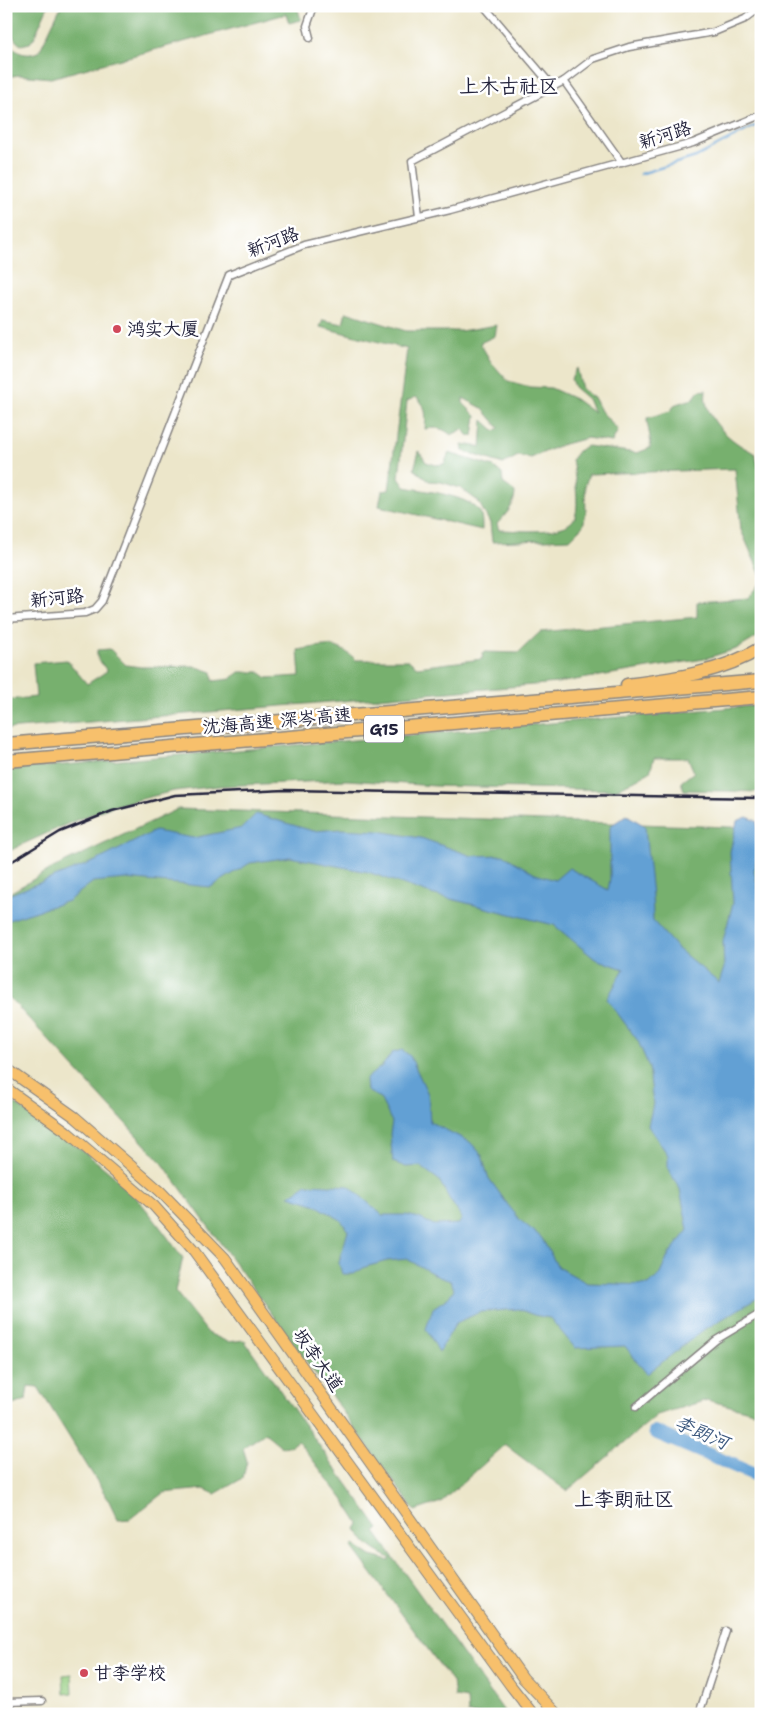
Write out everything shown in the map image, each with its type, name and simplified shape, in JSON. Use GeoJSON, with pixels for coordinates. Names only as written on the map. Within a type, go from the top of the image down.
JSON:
{"type":"FeatureCollection","features":[{"type":"Feature","properties":{"kind":"highway"},"geometry":{"type":"LineString","coordinates":[[460,707],[672,678],[713,669],[734,662],[761,648]]}},
{"type":"Feature","properties":{"kind":"highway","name":"沈海高速 深岑高速"},"geometry":{"type":"LineString","coordinates":[[6,744],[761,682]]}},
{"type":"Feature","properties":{"kind":"highway","name":"沈海高速 深岑高速"},"geometry":{"type":"LineString","coordinates":[[6,761],[761,697]]}},
{"type":"Feature","properties":{"kind":"main road","name":"坂李大道"},"geometry":{"type":"LineString","coordinates":[[6,1068],[48,1097],[96,1135],[160,1191],[225,1258],[523,1678],[557,1714]]}},
{"type":"Feature","properties":{"kind":"main road","name":"坂李大道"},"geometry":{"type":"LineString","coordinates":[[6,1088],[66,1131],[154,1206],[194,1251],[533,1714]]}},
{"type":"Feature","properties":{"kind":"street"},"geometry":{"type":"LineString","coordinates":[[310,38],[308,26],[314,6]]}},
{"type":"Feature","properties":{"kind":"street"},"geometry":{"type":"LineString","coordinates":[[484,6],[554,87]]}},
{"type":"Feature","properties":{"kind":"street"},"geometry":{"type":"LineString","coordinates":[[419,217],[412,161],[554,87],[593,59],[629,47],[714,32],[745,19],[761,7]]}},
{"type":"Feature","properties":{"kind":"street"},"geometry":{"type":"LineString","coordinates":[[564,81],[622,163]]}},
{"type":"Feature","properties":{"kind":"street","name":"新河路"},"geometry":{"type":"LineString","coordinates":[[6,619],[85,614],[95,609],[102,601],[230,275],[304,245],[419,217],[693,144],[761,115]]}},
{"type":"Feature","properties":{"kind":"street"},"geometry":{"type":"LineString","coordinates":[[636,1407],[716,1340],[761,1313]]}},
{"type":"Feature","properties":{"kind":"street"},"geometry":{"type":"LineString","coordinates":[[699,1714],[726,1631]]}},
{"type":"Feature","properties":{"kind":"street"},"geometry":{"type":"LineString","coordinates":[[6,1702],[42,1701]]}},
{"type":"Feature","properties":{"kind":"green space"},"geometry":{"type":"Polygon","coordinates":[[[6,6],[48,6],[30,43],[21,45],[14,38],[8,22],[6,6]]]}},
{"type":"Feature","properties":{"kind":"green space"},"geometry":{"type":"Polygon","coordinates":[[[61,6],[297,6],[301,20],[289,23],[286,14],[51,78],[19,75],[6,77],[6,35],[8,41],[18,52],[33,54],[39,52],[61,6]]]}},
{"type":"Feature","properties":{"kind":"green space"},"geometry":{"type":"Polygon","coordinates":[[[346,312],[406,331],[460,331],[497,325],[495,336],[480,343],[491,362],[508,381],[530,387],[551,388],[575,399],[594,413],[588,399],[574,387],[571,379],[577,368],[582,389],[595,399],[601,411],[618,430],[612,442],[587,438],[561,445],[531,458],[518,456],[503,464],[463,451],[462,444],[481,447],[483,420],[495,431],[499,428],[482,408],[463,398],[463,403],[476,416],[473,436],[467,435],[463,429],[451,435],[439,429],[425,429],[425,411],[420,400],[416,397],[407,401],[399,478],[405,487],[447,495],[468,502],[481,514],[482,530],[379,506],[382,491],[389,490],[407,349],[320,327],[323,320],[343,324],[346,312]]]}},
{"type":"Feature","properties":{"kind":"green space"},"geometry":{"type":"Polygon","coordinates":[[[706,390],[708,410],[718,426],[739,445],[755,453],[761,478],[761,576],[741,530],[735,469],[589,474],[585,486],[586,513],[583,526],[570,539],[492,542],[490,523],[478,501],[460,488],[441,482],[429,481],[414,469],[419,451],[426,462],[436,465],[444,464],[449,453],[494,467],[502,474],[503,483],[515,492],[512,506],[497,524],[499,530],[541,531],[562,527],[570,523],[575,517],[577,505],[572,459],[579,450],[587,446],[637,453],[650,448],[647,418],[670,411],[676,404],[693,399],[699,391],[706,390]]]}},
{"type":"Feature","properties":{"kind":"green space"},"geometry":{"type":"Polygon","coordinates":[[[761,581],[761,635],[739,648],[704,659],[557,683],[6,729],[6,700],[36,697],[33,663],[67,660],[87,684],[107,671],[97,657],[97,650],[110,649],[126,665],[141,667],[194,666],[212,672],[213,681],[231,679],[239,672],[259,672],[267,678],[300,676],[298,650],[322,646],[342,649],[356,660],[408,660],[417,667],[482,659],[483,652],[518,653],[540,632],[697,617],[697,602],[748,598],[761,581]]]}},
{"type":"Feature","properties":{"kind":"green space"},"geometry":{"type":"Polygon","coordinates":[[[761,705],[761,792],[684,790],[681,782],[694,772],[688,758],[654,758],[650,772],[616,790],[435,786],[347,780],[220,786],[174,791],[113,806],[74,821],[6,853],[6,770],[761,705]]]}},
{"type":"Feature","properties":{"kind":"green space"},"geometry":{"type":"Polygon","coordinates":[[[178,809],[761,828],[761,1407],[753,1412],[707,1400],[657,1415],[567,1491],[505,1445],[441,1502],[415,1511],[163,1164],[6,994],[6,895],[53,868],[178,809]]]}},
{"type":"Feature","properties":{"kind":"green space"},"geometry":{"type":"Polygon","coordinates":[[[6,1098],[53,1129],[99,1163],[135,1196],[149,1213],[183,1258],[175,1291],[208,1333],[228,1342],[244,1340],[379,1529],[375,1532],[506,1714],[468,1714],[467,1699],[455,1697],[453,1683],[352,1547],[354,1545],[371,1556],[390,1561],[390,1558],[374,1549],[363,1539],[356,1529],[359,1524],[343,1499],[298,1441],[290,1446],[282,1447],[265,1433],[243,1448],[247,1461],[243,1478],[215,1494],[204,1489],[163,1493],[130,1519],[118,1520],[108,1499],[38,1387],[28,1386],[26,1400],[10,1406],[6,1403],[6,1098]]]}},
{"type":"Feature","properties":{"kind":"green space"},"geometry":{"type":"Polygon","coordinates":[[[72,1674],[73,1693],[64,1694],[63,1675],[72,1674]]]}},
{"type":"Feature","properties":{"kind":"water"},"geometry":{"type":"Polygon","coordinates":[[[256,814],[313,831],[341,829],[378,831],[421,838],[472,856],[503,855],[535,874],[555,880],[569,868],[608,890],[610,880],[610,826],[627,815],[645,826],[653,921],[677,948],[719,983],[724,968],[723,941],[733,903],[730,852],[737,821],[747,817],[757,821],[758,852],[754,871],[761,901],[761,1296],[702,1331],[647,1374],[625,1346],[575,1348],[550,1318],[534,1315],[519,1309],[480,1312],[456,1323],[439,1352],[426,1329],[433,1308],[449,1297],[454,1289],[451,1281],[439,1277],[407,1259],[387,1261],[365,1267],[354,1274],[342,1274],[339,1263],[348,1231],[341,1220],[314,1204],[289,1196],[307,1184],[349,1186],[382,1215],[406,1215],[419,1218],[434,1225],[459,1224],[462,1218],[439,1180],[420,1166],[406,1167],[393,1162],[390,1134],[392,1122],[380,1098],[367,1091],[366,1079],[383,1065],[392,1053],[402,1050],[410,1056],[428,1094],[430,1122],[470,1142],[482,1155],[488,1177],[521,1221],[541,1237],[558,1267],[587,1283],[649,1285],[660,1274],[669,1254],[688,1230],[680,1189],[668,1169],[668,1155],[648,1126],[653,1104],[649,1067],[638,1041],[607,999],[624,969],[595,959],[554,925],[431,894],[368,872],[290,857],[250,863],[211,887],[126,879],[93,882],[68,901],[6,921],[6,896],[98,860],[155,831],[193,838],[242,828],[256,814]]]}},
{"type":"Feature","properties":{"kind":"waterway"},"geometry":{"type":"LineString","coordinates":[[640,174],[696,157],[761,123]]}},
{"type":"Feature","properties":{"kind":"waterway","name":"李朗河"},"geometry":{"type":"LineString","coordinates":[[655,1432],[761,1477]]}},
{"type":"Feature","properties":{"kind":"railway"},"geometry":{"type":"LineString","coordinates":[[6,865],[60,832],[112,811],[175,795],[285,790],[761,798]]}},
{"type":"Feature","properties":{"kind":"place","name":"鸿实大厦"},"geometry":{"type":"Point","coordinates":[117,329]}},
{"type":"Feature","properties":{"kind":"place","name":"甘李学校"},"geometry":{"type":"Point","coordinates":[84,1673]}},
{"type":"Feature","properties":{"kind":"district","name":"上木古社区"},"geometry":{"type":"Point","coordinates":[509,86]}},
{"type":"Feature","properties":{"kind":"district","name":"上李朗社区"},"geometry":{"type":"Point","coordinates":[624,1499]}}]}
